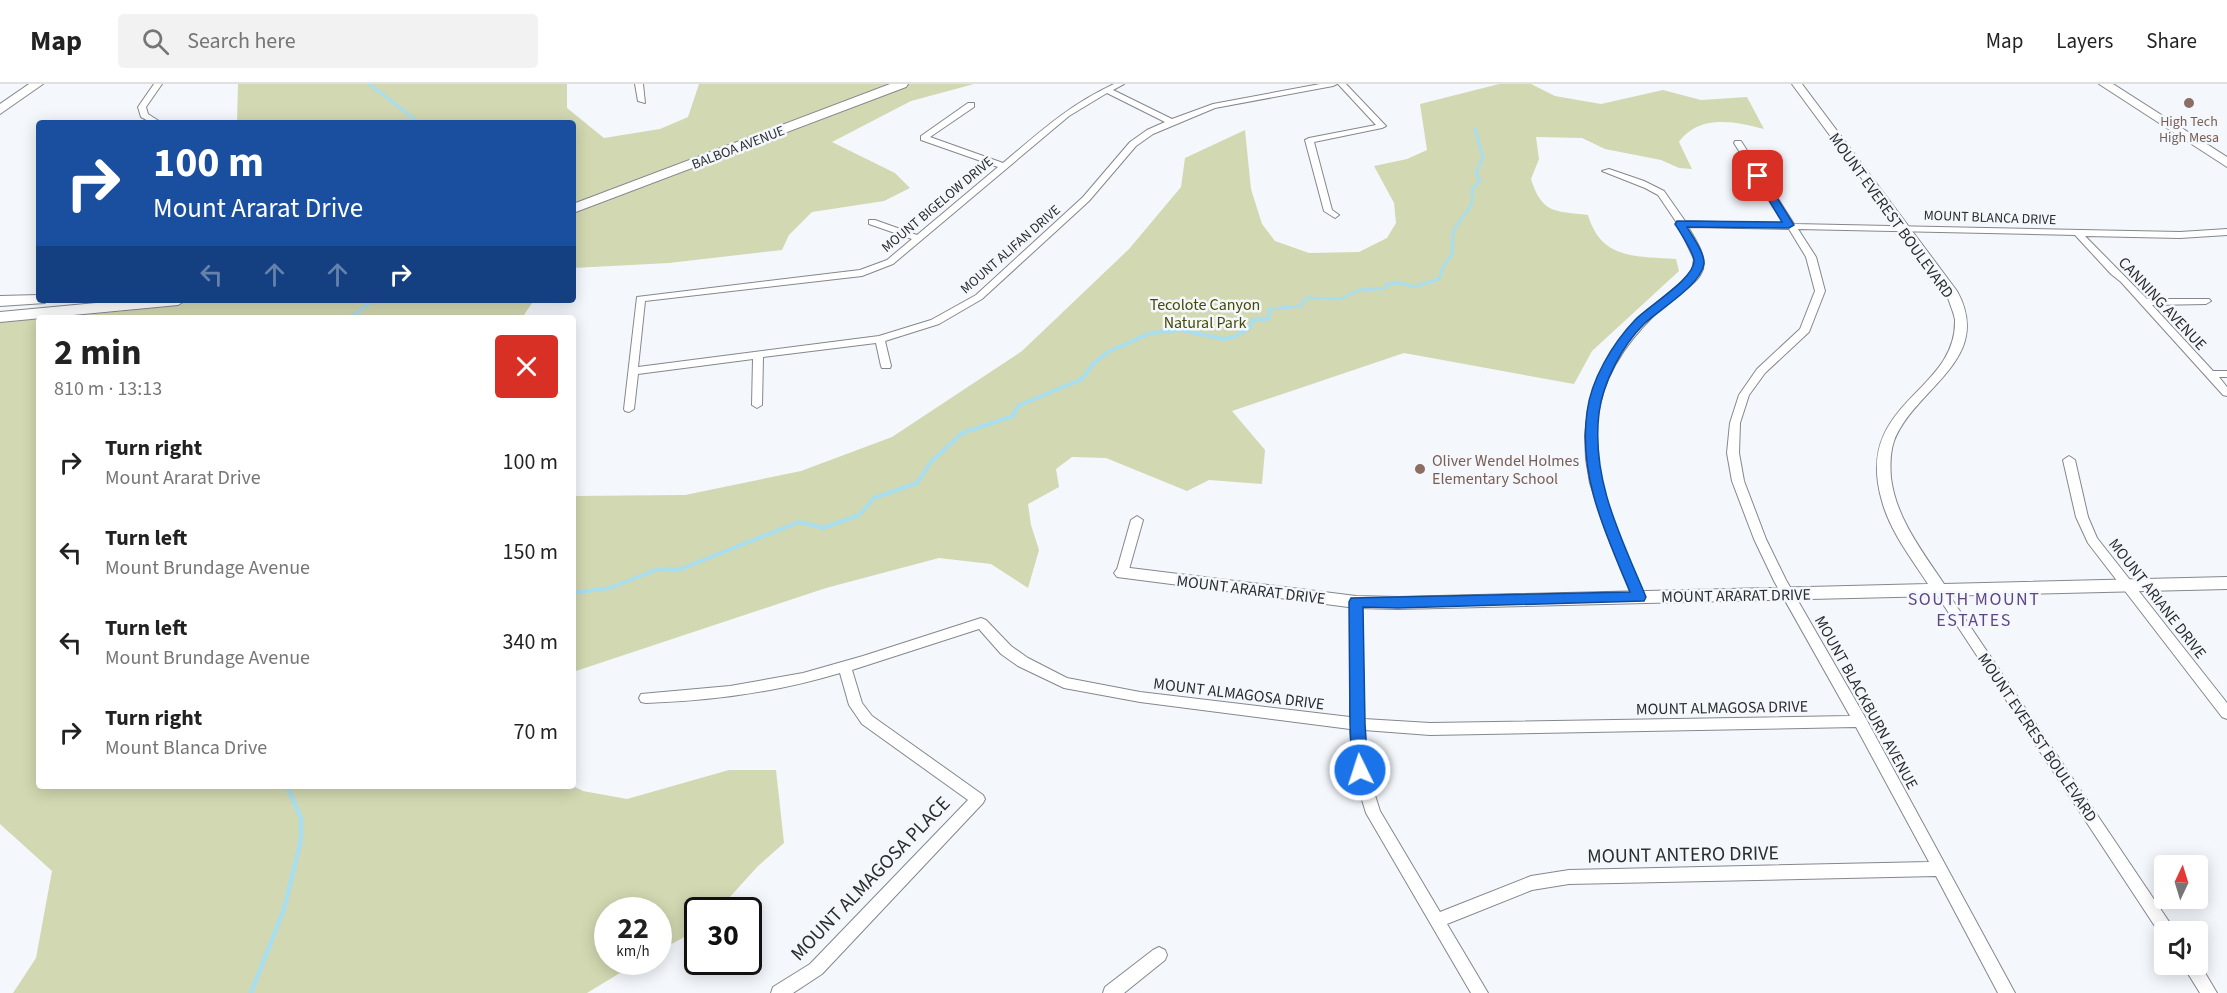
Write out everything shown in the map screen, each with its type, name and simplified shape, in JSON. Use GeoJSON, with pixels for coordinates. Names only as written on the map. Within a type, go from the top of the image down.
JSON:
{"type":"FeatureCollection","features":[{"type":"Feature","properties":{"kind":"main road"},"geometry":{"type":"LineString","coordinates":[[0,110],[38,84]]}},
{"type":"Feature","properties":{"kind":"main road","name":"BALBOA AVENUE"},"geometry":{"type":"LineString","coordinates":[[576,201],[884,84]]}},
{"type":"Feature","properties":{"kind":"main road","name":"BALBOA AVENUE"},"geometry":{"type":"LineString","coordinates":[[576,208],[902,84]]}},
{"type":"Feature","properties":{"kind":"main road"},"geometry":{"type":"LineString","coordinates":[[2105,84],[2227,163]]}},
{"type":"Feature","properties":{"kind":"main road"},"geometry":{"type":"LineString","coordinates":[[0,301],[36,300]]}},
{"type":"Feature","properties":{"kind":"main road"},"geometry":{"type":"LineString","coordinates":[[0,307],[62,303]]}},
{"type":"Feature","properties":{"kind":"main road"},"geometry":{"type":"LineString","coordinates":[[0,317],[147,303]]}},
{"type":"Feature","properties":{"kind":"street"},"geometry":{"type":"LineString","coordinates":[[153,120],[144,115],[142,107],[158,84]]}},
{"type":"Feature","properties":{"kind":"street"},"geometry":{"type":"LineString","coordinates":[[639,84],[642,101]]}},
{"type":"Feature","properties":{"kind":"street","name":"MOUNT BIGELOW DRIVE"},"geometry":{"type":"LineString","coordinates":[[635,371],[640,299],[862,273],[890,262],[1066,114],[1120,84]]}},
{"type":"Feature","properties":{"kind":"street","name":"MOUNT ALIFAN DRIVE"},"geometry":{"type":"LineString","coordinates":[[635,371],[880,339],[935,322],[979,297],[1086,198],[1133,144],[1150,132],[1171,122],[1231,102],[1333,84]]}},
{"type":"Feature","properties":{"kind":"street"},"geometry":{"type":"LineString","coordinates":[[1335,214],[1328,210],[1310,140],[1382,126],[1342,84]]}},
{"type":"Feature","properties":{"kind":"street","name":"MOUNT EVEREST BOULEVARD"},"geometry":{"type":"LineString","coordinates":[[1797,84],[1953,294],[1961,319],[1960,337],[1950,360],[1898,423],[1888,439],[1884,454],[1886,489],[1895,516],[1939,589],[2161,921]]}},
{"type":"Feature","properties":{"kind":"street"},"geometry":{"type":"LineString","coordinates":[[1106,90],[1171,122]]}},
{"type":"Feature","properties":{"kind":"street"},"geometry":{"type":"LineString","coordinates":[[971,105],[924,138],[1004,166]]}},
{"type":"Feature","properties":{"kind":"street","name":"MOUNT BLACKBURN AVENUE"},"geometry":{"type":"LineString","coordinates":[[1738,143],[1811,257],[1821,291],[1805,330],[1761,371],[1744,395],[1735,423],[1733,453],[1738,481],[1760,539],[1788,594],[1860,721],[2007,993]]}},
{"type":"Feature","properties":{"kind":"street"},"geometry":{"type":"LineString","coordinates":[[1606,171],[1662,193],[1699,260],[1696,274],[1638,323],[1615,354],[1599,389],[1593,411],[1591,446],[1597,489],[1639,597]]}},
{"type":"Feature","properties":{"kind":"street"},"geometry":{"type":"LineString","coordinates":[[872,222],[918,238]]}},
{"type":"Feature","properties":{"kind":"street","name":"MOUNT BLANCA DRIVE"},"geometry":{"type":"LineString","coordinates":[[1680,224],[1904,227],[2180,235],[2227,232]]}},
{"type":"Feature","properties":{"kind":"street","name":"CANNING AVENUE"},"geometry":{"type":"LineString","coordinates":[[2078,233],[2227,393]]}},
{"type":"Feature","properties":{"kind":"street"},"geometry":{"type":"LineString","coordinates":[[2144,302],[2206,301]]}},
{"type":"Feature","properties":{"kind":"street"},"geometry":{"type":"LineString","coordinates":[[880,339],[886,366]]}},
{"type":"Feature","properties":{"kind":"street"},"geometry":{"type":"LineString","coordinates":[[758,355],[758,405]]}},
{"type":"Feature","properties":{"kind":"street"},"geometry":{"type":"LineString","coordinates":[[629,409],[635,371]]}},
{"type":"Feature","properties":{"kind":"street"},"geometry":{"type":"LineString","coordinates":[[2209,374],[2227,374]]}},
{"type":"Feature","properties":{"kind":"street","name":"MOUNT ARIANE DRIVE"},"geometry":{"type":"LineString","coordinates":[[2069,460],[2082,517],[2092,540],[2227,713]]}},
{"type":"Feature","properties":{"kind":"street","name":"MOUNT ARARAT DRIVE"},"geometry":{"type":"LineString","coordinates":[[1137,520],[1122,573],[1356,602],[1398,603],[2227,583]]}},
{"type":"Feature","properties":{"kind":"street"},"geometry":{"type":"LineString","coordinates":[[1356,602],[1357,724],[1360,770],[1373,813],[1480,993]]}},
{"type":"Feature","properties":{"kind":"street","name":"MOUNT ALMAGOSA DRIVE"},"geometry":{"type":"LineString","coordinates":[[646,698],[743,690],[845,667],[981,623],[1006,650],[1023,662],[1064,683],[1140,697],[1357,724],[1430,729],[1860,721]]}},
{"type":"Feature","properties":{"kind":"street","name":"MOUNT ALMAGOSA PLACE"},"geometry":{"type":"LineString","coordinates":[[780,993],[816,969],[978,799],[867,720],[856,705],[845,667]]}},
{"type":"Feature","properties":{"kind":"street","name":"MOUNT ANTERO DRIVE"},"geometry":{"type":"LineString","coordinates":[[1436,921],[1531,883],[1569,877],[1939,869]]}},
{"type":"Feature","properties":{"kind":"street"},"geometry":{"type":"LineString","coordinates":[[1111,993],[1159,955]]}},
{"type":"Feature","properties":{"kind":"street"},"geometry":{"type":"LineString","coordinates":[[2197,975],[2209,993]]}},
{"type":"Feature","properties":{"kind":"green space"},"geometry":{"type":"Polygon","coordinates":[[[238,84],[567,84],[567,108],[604,138],[660,129],[688,117],[699,84],[974,84],[911,101],[832,142],[895,173],[910,188],[884,201],[812,212],[789,235],[782,250],[669,263],[576,268],[576,120],[237,120],[238,84]]]}},
{"type":"Feature","properties":{"kind":"green space","name":"Tecolote Canyon Natural Park"},"geometry":{"type":"Polygon","coordinates":[[[1499,84],[1531,84],[1555,96],[1601,104],[1663,90],[1701,100],[1747,97],[1764,129],[1730,122],[1707,123],[1697,127],[1679,142],[1692,169],[1679,168],[1661,160],[1605,149],[1582,138],[1536,137],[1539,159],[1531,179],[1545,205],[1558,211],[1588,215],[1594,230],[1611,248],[1634,256],[1676,259],[1679,271],[1592,351],[1574,384],[1404,353],[1232,411],[1265,450],[1262,484],[1209,480],[1187,491],[1106,458],[1072,457],[1056,469],[1059,487],[1028,504],[1031,525],[1039,550],[1028,588],[991,564],[939,558],[826,588],[576,671],[576,496],[685,495],[801,471],[892,437],[1022,351],[1129,249],[1181,187],[1185,158],[1245,130],[1251,189],[1262,224],[1275,241],[1309,253],[1359,252],[1387,238],[1396,223],[1394,203],[1374,166],[1407,159],[1427,150],[1420,104],[1499,84]]]}},
{"type":"Feature","properties":{"kind":"green space"},"geometry":{"type":"Polygon","coordinates":[[[170,303],[532,303],[524,315],[85,315],[164,307],[170,303]]]}},
{"type":"Feature","properties":{"kind":"green space"},"geometry":{"type":"Polygon","coordinates":[[[36,319],[36,789],[576,788],[583,791],[627,799],[729,770],[776,770],[784,843],[758,866],[730,897],[684,897],[684,937],[672,944],[672,897],[594,897],[594,975],[617,975],[587,993],[13,993],[36,958],[52,871],[0,824],[0,321],[36,319]]]}},
{"type":"Feature","properties":{"kind":"waterway"},"geometry":{"type":"LineString","coordinates":[[369,84],[416,120]]}},
{"type":"Feature","properties":{"kind":"waterway"},"geometry":{"type":"LineString","coordinates":[[1269,316],[1269,309],[1301,306],[1306,298],[1340,299],[1360,290],[1385,288],[1387,284],[1401,283],[1414,287],[1439,279],[1444,265],[1452,255],[1453,231],[1472,204],[1472,190],[1480,180],[1476,173],[1483,157],[1475,129]]}},
{"type":"Feature","properties":{"kind":"waterway"},"geometry":{"type":"LineString","coordinates":[[354,315],[370,303]]}},
{"type":"Feature","properties":{"kind":"waterway"},"geometry":{"type":"LineString","coordinates":[[576,593],[610,588],[656,570],[681,569],[799,522],[823,528],[859,515],[874,498],[917,483],[931,462],[962,433],[1013,416],[1018,406],[1082,379],[1093,364],[1108,352],[1151,333],[1181,330],[1224,339],[1236,336],[1251,327],[1252,320],[1267,319],[1269,316]]}},
{"type":"Feature","properties":{"kind":"waterway"},"geometry":{"type":"LineString","coordinates":[[251,993],[284,909],[301,840],[301,818],[288,789]]}},
{"type":"Feature","properties":{"kind":"place","name":"High Tech High Mesa"},"geometry":{"type":"Point","coordinates":[2189,103]}},
{"type":"Feature","properties":{"kind":"place","name":"Oliver Wendel Holmes Elementary School"},"geometry":{"type":"Point","coordinates":[1420,469]}},
{"type":"Feature","properties":{"kind":"district","name":"SOUTH MOUNT ESTATES"},"geometry":{"type":"Point","coordinates":[1974,609]}},
{"type":"Feature","properties":{"kind":"route"},"geometry":{"type":"LineString","coordinates":[[1360,770],[1357,724],[1356,602],[1639,597],[1597,489],[1591,446],[1593,411],[1599,389],[1615,354],[1638,323],[1696,274],[1699,260],[1680,224],[1789,225],[1758,176]]}}]}
